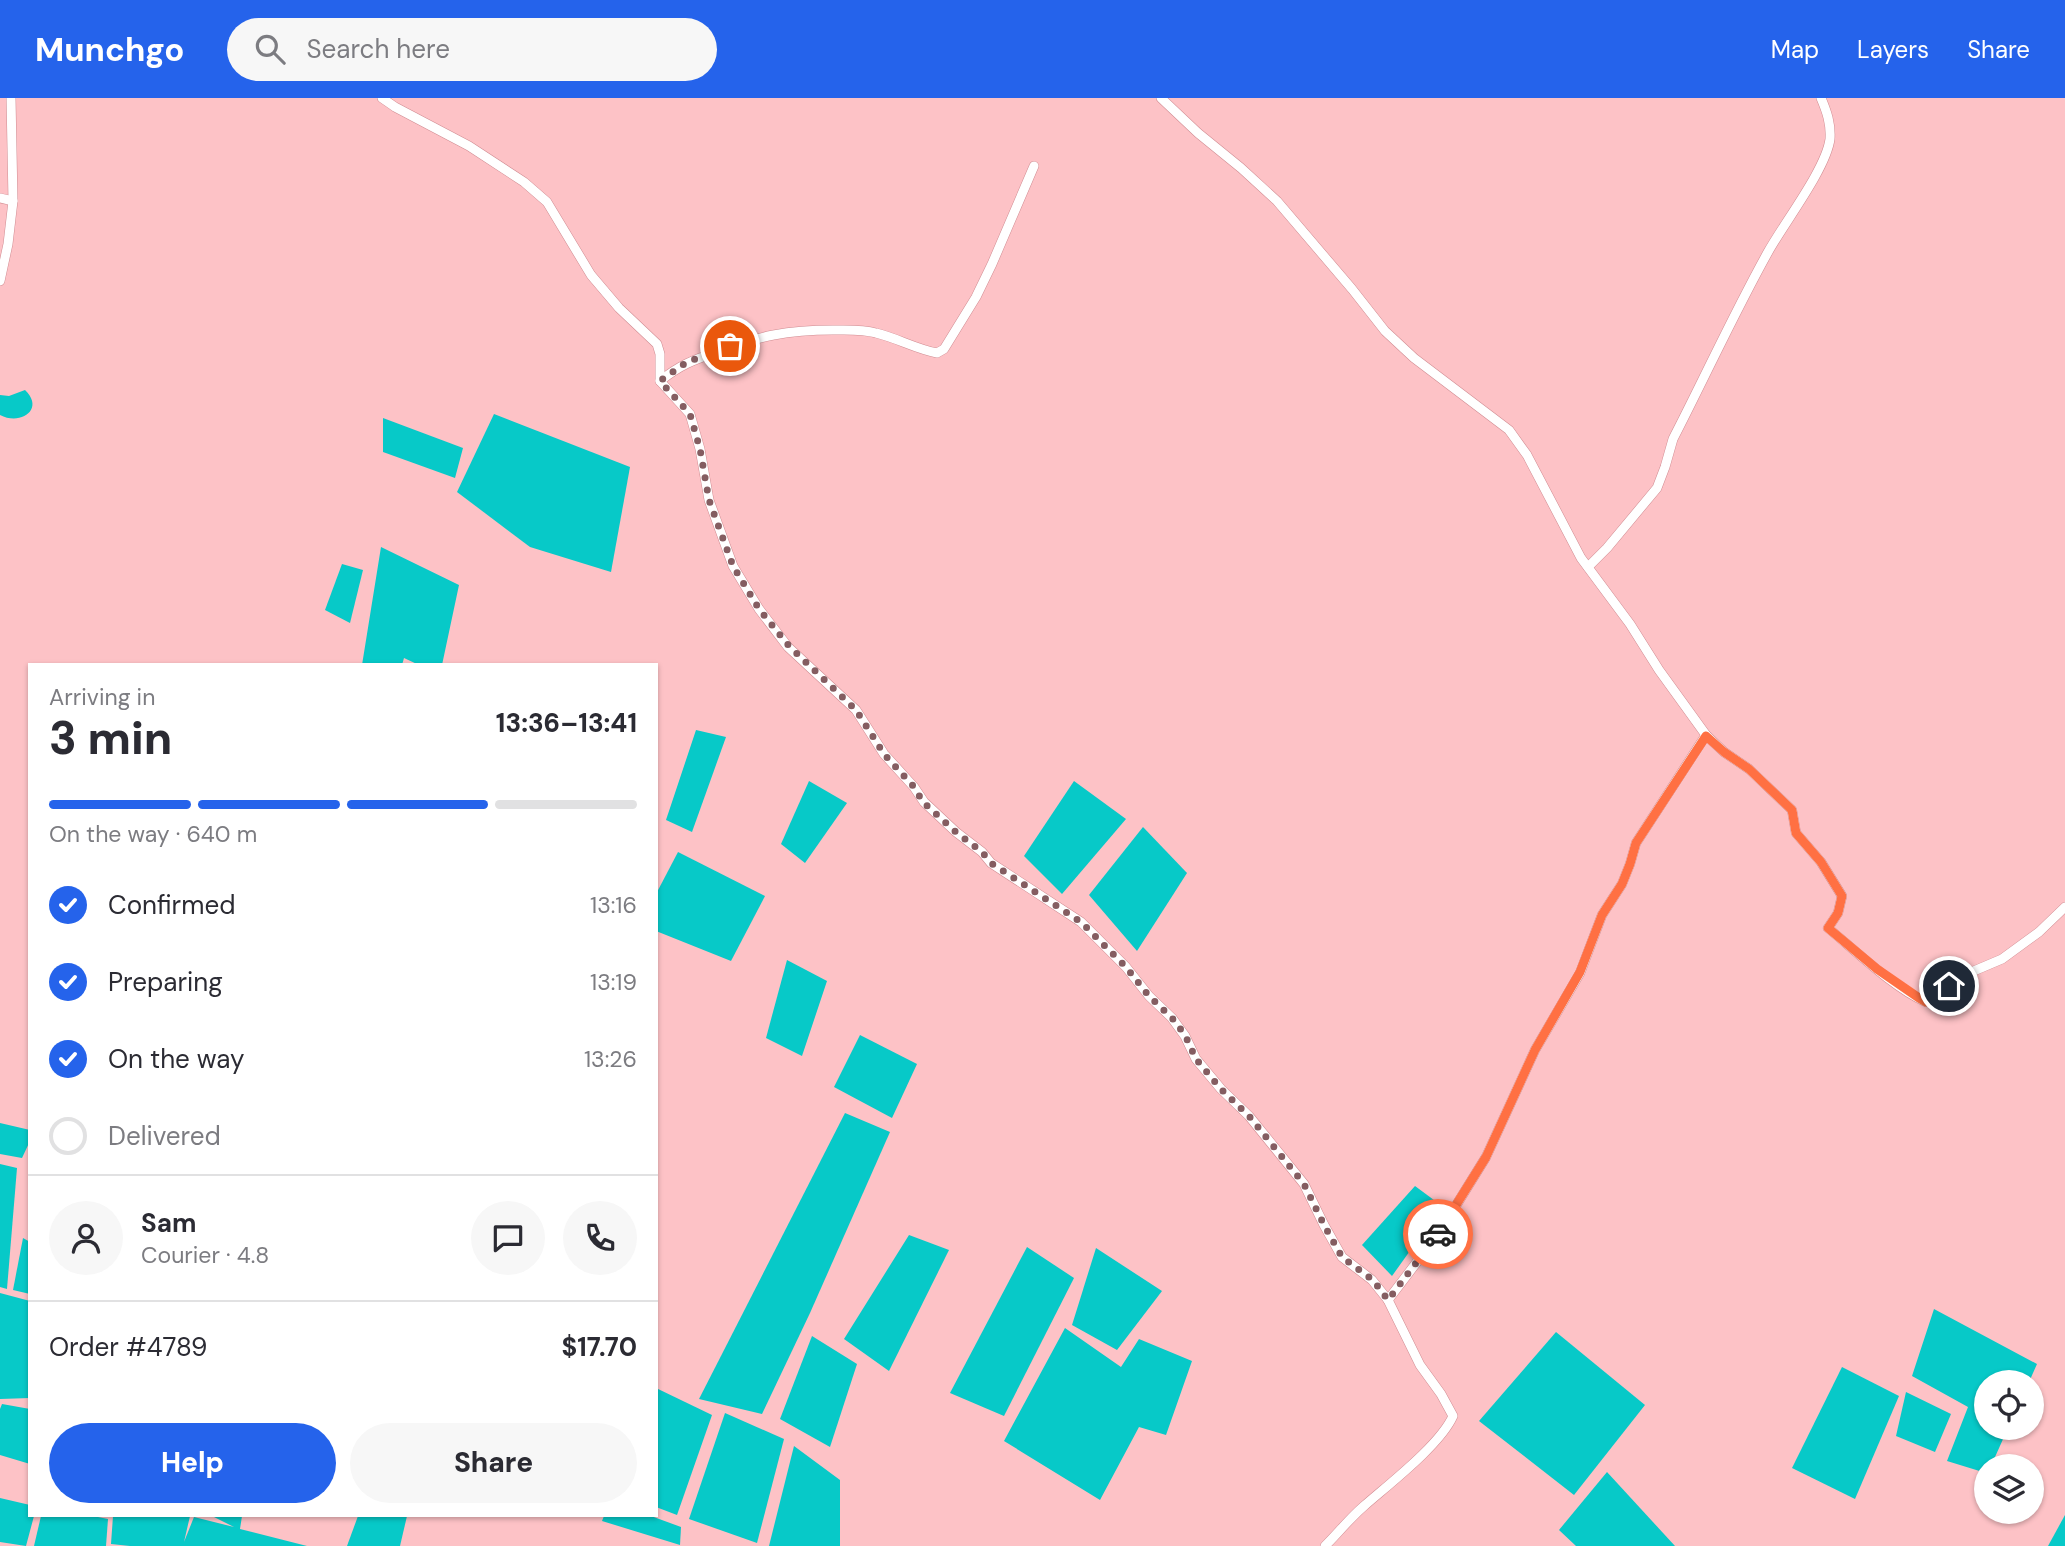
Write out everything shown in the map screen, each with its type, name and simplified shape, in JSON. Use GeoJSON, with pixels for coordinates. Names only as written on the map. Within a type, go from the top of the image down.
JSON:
{"type":"FeatureCollection","features":[{"type":"Feature","properties":{"kind":"street"},"geometry":{"type":"LineString","coordinates":[[0,281],[13,201],[11,98]]}},
{"type":"Feature","properties":{"kind":"street"},"geometry":{"type":"LineString","coordinates":[[382,98],[469,146],[524,182],[547,202],[591,275],[632,321],[657,344],[660,355],[660,381],[690,414],[700,449],[709,500],[733,566],[766,618],[789,646],[856,710],[884,754],[914,787],[923,802],[982,852],[991,863],[1081,922],[1126,967],[1185,1035],[1196,1059],[1221,1089],[1249,1116],[1304,1184],[1342,1257],[1373,1280],[1388,1300],[1420,1365],[1441,1394],[1452,1416],[1447,1427],[1325,1546]]}},
{"type":"Feature","properties":{"kind":"street"},"geometry":{"type":"LineString","coordinates":[[1161,98],[1277,201],[1385,331],[1414,358],[1509,430],[1527,454],[1547,496],[1588,567],[1706,736],[1749,769],[1792,810],[1796,833],[1821,862],[1842,896],[1838,913],[1828,928],[1877,969],[1926,1002],[1969,973],[2002,959],[2039,932],[2065,907]]}},
{"type":"Feature","properties":{"kind":"street"},"geometry":{"type":"LineString","coordinates":[[1588,567],[1657,488],[1673,439],[1766,255],[1824,158],[1830,140],[1829,117],[1821,98]]}},
{"type":"Feature","properties":{"kind":"street"},"geometry":{"type":"LineString","coordinates":[[660,381],[687,362],[776,333],[858,330],[878,333],[926,351],[937,353],[944,349],[976,297],[1034,166]]}},
{"type":"Feature","properties":{"kind":"street"},"geometry":{"type":"LineString","coordinates":[[0,198],[13,201]]}},
{"type":"Feature","properties":{"kind":"street"},"geometry":{"type":"LineString","coordinates":[[1388,1300],[1439,1233],[1486,1157],[1535,1050],[1580,972],[1602,915],[1622,884],[1636,843],[1706,736]]}},
{"type":"Feature","properties":{"kind":"water"},"geometry":{"type":"Polygon","coordinates":[[[25,390],[32,403],[28,414],[16,418],[0,415],[0,395],[9,396],[25,390]]]}},
{"type":"Feature","properties":{"kind":"water"},"geometry":{"type":"Polygon","coordinates":[[[494,414],[630,467],[611,572],[530,547],[457,492],[494,414]]]}},
{"type":"Feature","properties":{"kind":"water"},"geometry":{"type":"Polygon","coordinates":[[[383,418],[463,448],[455,478],[383,452],[383,418]]]}},
{"type":"Feature","properties":{"kind":"water"},"geometry":{"type":"Polygon","coordinates":[[[381,547],[459,585],[442,663],[415,663],[404,658],[403,663],[362,663],[381,547]]]}},
{"type":"Feature","properties":{"kind":"water"},"geometry":{"type":"Polygon","coordinates":[[[342,564],[363,570],[350,623],[325,610],[342,564]]]}},
{"type":"Feature","properties":{"kind":"water"},"geometry":{"type":"Polygon","coordinates":[[[696,730],[726,737],[692,832],[666,820],[696,730]]]}},
{"type":"Feature","properties":{"kind":"water"},"geometry":{"type":"Polygon","coordinates":[[[809,781],[847,803],[805,863],[781,844],[809,781]]]}},
{"type":"Feature","properties":{"kind":"water"},"geometry":{"type":"Polygon","coordinates":[[[1074,781],[1126,819],[1062,894],[1024,856],[1074,781]]]}},
{"type":"Feature","properties":{"kind":"water"},"geometry":{"type":"Polygon","coordinates":[[[1143,827],[1187,873],[1137,951],[1089,895],[1143,827]]]}},
{"type":"Feature","properties":{"kind":"water"},"geometry":{"type":"Polygon","coordinates":[[[678,852],[765,896],[731,961],[658,932],[658,890],[678,852]]]}},
{"type":"Feature","properties":{"kind":"water"},"geometry":{"type":"Polygon","coordinates":[[[787,960],[827,981],[802,1056],[766,1038],[787,960]]]}},
{"type":"Feature","properties":{"kind":"water"},"geometry":{"type":"Polygon","coordinates":[[[860,1035],[917,1064],[892,1118],[834,1087],[860,1035]]]}},
{"type":"Feature","properties":{"kind":"water"},"geometry":{"type":"Polygon","coordinates":[[[845,1113],[890,1132],[762,1414],[699,1399],[845,1113]]]}},
{"type":"Feature","properties":{"kind":"water"},"geometry":{"type":"Polygon","coordinates":[[[0,1123],[28,1130],[28,1145],[22,1158],[0,1154],[0,1123]]]}},
{"type":"Feature","properties":{"kind":"water"},"geometry":{"type":"Polygon","coordinates":[[[0,1164],[17,1168],[7,1289],[0,1287],[0,1164]]]}},
{"type":"Feature","properties":{"kind":"water"},"geometry":{"type":"Polygon","coordinates":[[[1415,1186],[1442,1206],[1392,1276],[1362,1245],[1415,1186]]]}},
{"type":"Feature","properties":{"kind":"water"},"geometry":{"type":"Polygon","coordinates":[[[909,1235],[949,1250],[889,1371],[844,1339],[909,1235]]]}},
{"type":"Feature","properties":{"kind":"water"},"geometry":{"type":"Polygon","coordinates":[[[23,1238],[28,1241],[28,1294],[13,1290],[23,1238]]]}},
{"type":"Feature","properties":{"kind":"water"},"geometry":{"type":"Polygon","coordinates":[[[1027,1247],[1074,1278],[1004,1416],[950,1393],[1027,1247]]]}},
{"type":"Feature","properties":{"kind":"water"},"geometry":{"type":"Polygon","coordinates":[[[1096,1248],[1162,1291],[1117,1350],[1072,1325],[1096,1248]]]}},
{"type":"Feature","properties":{"kind":"water"},"geometry":{"type":"Polygon","coordinates":[[[0,1293],[28,1300],[28,1398],[0,1399],[0,1293]]]}},
{"type":"Feature","properties":{"kind":"water"},"geometry":{"type":"Polygon","coordinates":[[[1934,1309],[2037,1364],[2034,1370],[1974,1370],[1974,1440],[2003,1440],[1996,1454],[1974,1454],[1974,1469],[1947,1461],[1968,1407],[1912,1376],[1934,1309]]]}},
{"type":"Feature","properties":{"kind":"water"},"geometry":{"type":"Polygon","coordinates":[[[1065,1328],[1121,1367],[1139,1339],[1192,1361],[1166,1435],[1139,1427],[1100,1500],[1004,1441],[1065,1328]]]}},
{"type":"Feature","properties":{"kind":"water"},"geometry":{"type":"Polygon","coordinates":[[[1556,1332],[1645,1405],[1574,1495],[1479,1421],[1556,1332]]]}},
{"type":"Feature","properties":{"kind":"water"},"geometry":{"type":"Polygon","coordinates":[[[812,1336],[857,1364],[830,1447],[780,1419],[812,1336]]]}},
{"type":"Feature","properties":{"kind":"water"},"geometry":{"type":"Polygon","coordinates":[[[1842,1367],[1899,1396],[1855,1499],[1792,1468],[1842,1367]]]}},
{"type":"Feature","properties":{"kind":"water"},"geometry":{"type":"Polygon","coordinates":[[[658,1389],[712,1415],[677,1515],[658,1508],[658,1389]]]}},
{"type":"Feature","properties":{"kind":"water"},"geometry":{"type":"Polygon","coordinates":[[[1906,1392],[1951,1414],[1935,1452],[1896,1436],[1906,1392]]]}},
{"type":"Feature","properties":{"kind":"water"},"geometry":{"type":"Polygon","coordinates":[[[2,1404],[28,1409],[28,1463],[0,1455],[2,1404]]]}},
{"type":"Feature","properties":{"kind":"water"},"geometry":{"type":"Polygon","coordinates":[[[725,1413],[784,1439],[757,1543],[689,1519],[725,1413]]]}},
{"type":"Feature","properties":{"kind":"water"},"geometry":{"type":"Polygon","coordinates":[[[794,1446],[840,1480],[840,1546],[769,1546],[794,1446]]]}},
{"type":"Feature","properties":{"kind":"water"},"geometry":{"type":"Polygon","coordinates":[[[1607,1472],[1675,1546],[1576,1546],[1559,1530],[1607,1472]]]}},
{"type":"Feature","properties":{"kind":"water"},"geometry":{"type":"Polygon","coordinates":[[[0,1498],[28,1505],[28,1517],[34,1517],[26,1546],[0,1542],[0,1498]]]}},
{"type":"Feature","properties":{"kind":"water"},"geometry":{"type":"Polygon","coordinates":[[[2065,1515],[2065,1546],[2048,1546],[2065,1515]]]}},
{"type":"Feature","properties":{"kind":"water"},"geometry":{"type":"Polygon","coordinates":[[[41,1517],[108,1519],[106,1546],[34,1546],[41,1517]]]}},
{"type":"Feature","properties":{"kind":"water"},"geometry":{"type":"Polygon","coordinates":[[[113,1517],[190,1517],[184,1542],[194,1517],[234,1527],[214,1517],[242,1517],[240,1529],[307,1546],[130,1546],[111,1544],[113,1517]]]}},
{"type":"Feature","properties":{"kind":"water"},"geometry":{"type":"Polygon","coordinates":[[[358,1517],[407,1517],[400,1546],[347,1546],[358,1517]]]}},
{"type":"Feature","properties":{"kind":"water"},"geometry":{"type":"Polygon","coordinates":[[[604,1517],[654,1517],[681,1527],[680,1545],[602,1521],[604,1517]]]}},
{"type":"Feature","properties":{"kind":"way so far"},"geometry":{"type":"LineString","coordinates":[[730,346],[687,362],[660,381],[690,414],[700,449],[709,500],[733,566],[759,609],[789,646],[856,710],[884,754],[914,787],[923,802],[982,852],[991,863],[1081,922],[1126,967],[1185,1035],[1196,1059],[1221,1089],[1249,1116],[1304,1184],[1342,1257],[1373,1280],[1388,1300],[1438,1234]]}},
{"type":"Feature","properties":{"kind":"route"},"geometry":{"type":"LineString","coordinates":[[1438,1234],[1486,1157],[1535,1050],[1580,972],[1605,908],[1622,884],[1636,843],[1706,736],[1749,769],[1792,810],[1796,833],[1821,862],[1842,896],[1838,913],[1828,928],[1902,988],[1926,1002],[1949,986]]}}]}
